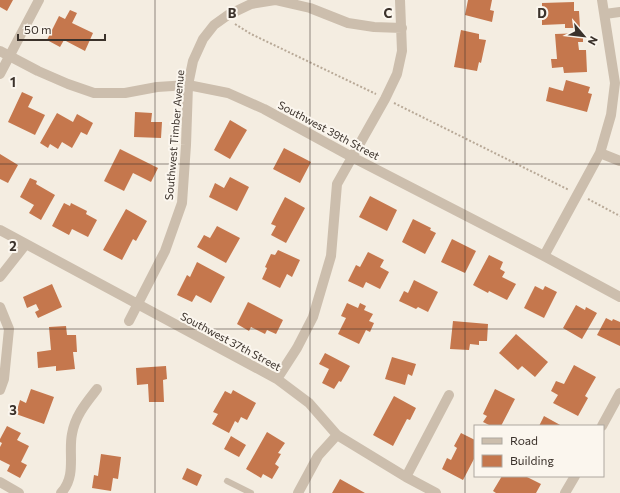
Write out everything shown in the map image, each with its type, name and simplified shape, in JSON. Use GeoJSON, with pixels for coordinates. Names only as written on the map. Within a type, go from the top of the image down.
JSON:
{"type":"FeatureCollection","features":[{"type":"Feature","properties":{"kind":"street"},"geometry":{"type":"LineString","coordinates":[[0,74],[39,0]]}},
{"type":"Feature","properties":{"kind":"street","name":"Southwest Timber Avenue"},"geometry":{"type":"LineString","coordinates":[[129,321],[165,251],[182,203],[188,85],[193,61],[203,39],[214,24],[228,15],[251,4],[275,0],[310,8],[348,23],[374,27],[402,28]]}},
{"type":"Feature","properties":{"kind":"street"},"geometry":{"type":"LineString","coordinates":[[277,379],[297,348],[313,317],[332,256],[337,184],[385,99],[396,74],[402,51],[400,0]]}},
{"type":"Feature","properties":{"kind":"street"},"geometry":{"type":"LineString","coordinates":[[544,256],[600,153],[611,115],[615,83],[602,0]]}},
{"type":"Feature","properties":{"kind":"street"},"geometry":{"type":"LineString","coordinates":[[605,14],[620,12]]}},
{"type":"Feature","properties":{"kind":"street","name":"Southwest 39th Street"},"geometry":{"type":"LineString","coordinates":[[0,51],[38,71],[94,93],[125,93],[157,87],[188,85],[228,92],[264,109],[352,157],[620,297]]}},
{"type":"Feature","properties":{"kind":"street"},"geometry":{"type":"LineString","coordinates":[[600,153],[620,161]]}},
{"type":"Feature","properties":{"kind":"street","name":"Southwest 37th Street"},"geometry":{"type":"LineString","coordinates":[[0,230],[277,379],[309,403],[337,435],[406,477],[436,493]]}},
{"type":"Feature","properties":{"kind":"street"},"geometry":{"type":"LineString","coordinates":[[0,277],[26,244]]}},
{"type":"Feature","properties":{"kind":"street"},"geometry":{"type":"LineString","coordinates":[[0,307],[9,329],[4,379],[0,390]]}},
{"type":"Feature","properties":{"kind":"street"},"geometry":{"type":"LineString","coordinates":[[61,493],[66,488],[72,465],[71,434],[79,412],[97,389]]}},
{"type":"Feature","properties":{"kind":"street"},"geometry":{"type":"LineString","coordinates":[[603,425],[620,393]]}},
{"type":"Feature","properties":{"kind":"street"},"geometry":{"type":"LineString","coordinates":[[406,477],[449,395]]}},
{"type":"Feature","properties":{"kind":"street"},"geometry":{"type":"LineString","coordinates":[[298,493],[318,456],[337,435]]}},
{"type":"Feature","properties":{"kind":"street"},"geometry":{"type":"LineString","coordinates":[[565,493],[574,477]]}},
{"type":"Feature","properties":{"kind":"street"},"geometry":{"type":"LineString","coordinates":[[0,482],[19,493]]}},
{"type":"Feature","properties":{"kind":"lane"},"geometry":{"type":"LineString","coordinates":[[227,481],[251,493]]}},
{"type":"Feature","properties":{"kind":"path"},"geometry":{"type":"LineString","coordinates":[[228,15],[236,24],[251,34],[620,216]]}},
{"type":"Feature","properties":{"kind":"building"},"geometry":{"type":"Polygon","coordinates":[[[0,0],[13,0],[7,11],[0,7],[0,0]]]}},
{"type":"Feature","properties":{"kind":"building"},"geometry":{"type":"Polygon","coordinates":[[[468,0],[492,0],[490,10],[494,11],[492,22],[465,15],[468,0]]]}},
{"type":"Feature","properties":{"kind":"building"},"geometry":{"type":"Polygon","coordinates":[[[574,2],[574,11],[579,11],[580,28],[565,28],[565,24],[542,25],[542,3],[574,2]]]}},
{"type":"Feature","properties":{"kind":"building"},"geometry":{"type":"Polygon","coordinates":[[[70,10],[77,13],[72,23],[93,33],[85,51],[64,40],[60,47],[47,40],[59,16],[65,19],[70,10]]]}},
{"type":"Feature","properties":{"kind":"building"},"geometry":{"type":"Polygon","coordinates":[[[461,30],[479,34],[479,39],[486,40],[481,63],[479,62],[477,71],[454,67],[461,30]]]}},
{"type":"Feature","properties":{"kind":"building"},"geometry":{"type":"Polygon","coordinates":[[[583,33],[583,42],[578,42],[579,50],[586,50],[587,72],[564,73],[563,67],[552,68],[551,59],[557,59],[555,34],[583,33]]]}},
{"type":"Feature","properties":{"kind":"building"},"geometry":{"type":"Polygon","coordinates":[[[566,80],[590,87],[588,93],[592,94],[587,112],[546,101],[549,87],[563,91],[566,80]]]}},
{"type":"Feature","properties":{"kind":"building"},"geometry":{"type":"Polygon","coordinates":[[[22,92],[33,97],[28,107],[45,115],[35,135],[8,122],[22,92]]]}},
{"type":"Feature","properties":{"kind":"building"},"geometry":{"type":"Polygon","coordinates":[[[135,112],[152,113],[151,122],[162,122],[161,138],[134,137],[135,112]]]}},
{"type":"Feature","properties":{"kind":"building"},"geometry":{"type":"Polygon","coordinates":[[[57,113],[73,122],[77,114],[93,123],[87,135],[81,132],[72,148],[62,142],[58,149],[50,144],[48,148],[40,143],[57,113]]]}},
{"type":"Feature","properties":{"kind":"building"},"geometry":{"type":"Polygon","coordinates":[[[230,120],[247,130],[230,159],[214,150],[230,120]]]}},
{"type":"Feature","properties":{"kind":"building"},"geometry":{"type":"Polygon","coordinates":[[[284,148],[311,162],[300,183],[273,169],[284,148]]]}},
{"type":"Feature","properties":{"kind":"building"},"geometry":{"type":"Polygon","coordinates":[[[120,149],[158,168],[151,182],[133,173],[124,191],[104,181],[120,149]]]}},
{"type":"Feature","properties":{"kind":"building"},"geometry":{"type":"Polygon","coordinates":[[[0,154],[18,165],[8,183],[0,179],[0,154]]]}},
{"type":"Feature","properties":{"kind":"building"},"geometry":{"type":"Polygon","coordinates":[[[230,177],[249,187],[237,211],[209,197],[215,183],[224,188],[230,177]]]}},
{"type":"Feature","properties":{"kind":"building"},"geometry":{"type":"Polygon","coordinates":[[[30,178],[37,181],[36,184],[55,195],[41,220],[29,213],[34,205],[20,197],[30,178]]]}},
{"type":"Feature","properties":{"kind":"building"},"geometry":{"type":"Polygon","coordinates":[[[370,196],[397,210],[387,231],[359,217],[370,196]]]}},
{"type":"Feature","properties":{"kind":"building"},"geometry":{"type":"Polygon","coordinates":[[[285,197],[305,208],[286,243],[271,235],[276,226],[271,224],[285,197]]]}},
{"type":"Feature","properties":{"kind":"building"},"geometry":{"type":"Polygon","coordinates":[[[64,203],[70,206],[71,203],[87,211],[86,214],[97,220],[88,237],[72,229],[69,235],[52,226],[64,203]]]}},
{"type":"Feature","properties":{"kind":"building"},"geometry":{"type":"Polygon","coordinates":[[[126,209],[147,221],[136,241],[133,239],[122,260],[103,250],[126,209]]]}},
{"type":"Feature","properties":{"kind":"building"},"geometry":{"type":"Polygon","coordinates":[[[413,219],[431,228],[430,230],[436,233],[425,254],[402,242],[413,219]]]}},
{"type":"Feature","properties":{"kind":"building"},"geometry":{"type":"Polygon","coordinates":[[[217,226],[240,238],[226,263],[197,247],[204,235],[210,238],[217,226]]]}},
{"type":"Feature","properties":{"kind":"building"},"geometry":{"type":"Polygon","coordinates":[[[452,239],[476,251],[465,273],[441,262],[452,239]]]}},
{"type":"Feature","properties":{"kind":"building"},"geometry":{"type":"Polygon","coordinates":[[[278,250],[300,260],[292,277],[287,274],[280,288],[262,279],[267,268],[265,267],[271,254],[275,255],[278,250]]]}},
{"type":"Feature","properties":{"kind":"building"},"geometry":{"type":"Polygon","coordinates":[[[368,252],[384,260],[380,267],[389,272],[380,289],[366,282],[363,288],[348,281],[356,265],[360,267],[368,252]]]}},
{"type":"Feature","properties":{"kind":"building"},"geometry":{"type":"Polygon","coordinates":[[[489,255],[503,262],[500,269],[505,272],[502,277],[516,284],[507,300],[489,291],[488,293],[473,285],[489,255]]]}},
{"type":"Feature","properties":{"kind":"building"},"geometry":{"type":"Polygon","coordinates":[[[197,262],[225,277],[211,303],[196,295],[192,302],[177,295],[187,275],[190,277],[197,262]]]}},
{"type":"Feature","properties":{"kind":"building"},"geometry":{"type":"Polygon","coordinates":[[[414,280],[438,292],[428,312],[418,307],[416,309],[399,301],[404,291],[408,293],[414,280]]]}},
{"type":"Feature","properties":{"kind":"building"},"geometry":{"type":"Polygon","coordinates":[[[52,284],[62,307],[38,318],[35,312],[39,310],[36,304],[27,308],[23,297],[52,284]]]}},
{"type":"Feature","properties":{"kind":"building"},"geometry":{"type":"Polygon","coordinates":[[[535,286],[543,290],[545,286],[557,292],[544,318],[524,308],[535,286]]]}},
{"type":"Feature","properties":{"kind":"building"},"geometry":{"type":"Polygon","coordinates":[[[248,302],[283,320],[276,334],[267,330],[265,334],[251,327],[249,331],[237,324],[248,302]]]}},
{"type":"Feature","properties":{"kind":"building"},"geometry":{"type":"Polygon","coordinates":[[[347,303],[358,308],[360,303],[366,306],[364,310],[373,314],[369,321],[374,323],[370,332],[366,330],[359,344],[338,334],[346,318],[341,316],[347,303]]]}},
{"type":"Feature","properties":{"kind":"building"},"geometry":{"type":"Polygon","coordinates":[[[576,305],[585,310],[586,307],[597,313],[582,339],[563,328],[576,305]]]}},
{"type":"Feature","properties":{"kind":"building"},"geometry":{"type":"Polygon","coordinates":[[[606,318],[612,321],[613,319],[620,322],[620,346],[597,335],[606,318]]]}},
{"type":"Feature","properties":{"kind":"building"},"geometry":{"type":"Polygon","coordinates":[[[453,321],[488,324],[487,341],[479,341],[479,345],[470,344],[469,350],[450,349],[453,321]]]}},
{"type":"Feature","properties":{"kind":"building"},"geometry":{"type":"Polygon","coordinates":[[[66,326],[67,335],[76,335],[77,352],[73,352],[75,369],[56,371],[56,366],[38,368],[37,352],[51,350],[49,327],[66,326]]]}},
{"type":"Feature","properties":{"kind":"building"},"geometry":{"type":"Polygon","coordinates":[[[516,334],[548,362],[535,377],[522,366],[518,370],[499,353],[516,334]]]}},
{"type":"Feature","properties":{"kind":"building"},"geometry":{"type":"Polygon","coordinates":[[[325,353],[350,366],[341,382],[339,381],[334,389],[322,383],[329,369],[319,364],[325,353]]]}},
{"type":"Feature","properties":{"kind":"building"},"geometry":{"type":"Polygon","coordinates":[[[392,357],[416,364],[412,376],[408,374],[405,385],[385,379],[392,357]]]}},
{"type":"Feature","properties":{"kind":"building"},"geometry":{"type":"Polygon","coordinates":[[[574,365],[596,377],[585,396],[588,398],[578,416],[553,403],[558,395],[551,391],[556,381],[564,384],[574,365]]]}},
{"type":"Feature","properties":{"kind":"building"},"geometry":{"type":"Polygon","coordinates":[[[166,366],[167,379],[163,380],[164,402],[149,402],[148,384],[137,385],[136,368],[166,366]]]}},
{"type":"Feature","properties":{"kind":"building"},"geometry":{"type":"Polygon","coordinates":[[[31,389],[54,397],[44,424],[16,414],[20,400],[26,403],[31,389]]]}},
{"type":"Feature","properties":{"kind":"building"},"geometry":{"type":"Polygon","coordinates":[[[495,389],[515,399],[502,425],[489,425],[483,422],[487,416],[483,414],[495,389]]]}},
{"type":"Feature","properties":{"kind":"building"},"geometry":{"type":"Polygon","coordinates":[[[233,390],[256,403],[247,420],[241,417],[238,423],[235,421],[229,433],[212,424],[218,414],[213,412],[225,391],[231,394],[233,390]]]}},
{"type":"Feature","properties":{"kind":"building"},"geometry":{"type":"Polygon","coordinates":[[[394,396],[416,408],[410,420],[407,419],[393,446],[373,435],[394,396]]]}},
{"type":"Feature","properties":{"kind":"building"},"geometry":{"type":"Polygon","coordinates":[[[544,416],[560,425],[540,425],[544,416]]]}},
{"type":"Feature","properties":{"kind":"building"},"geometry":{"type":"Polygon","coordinates":[[[7,426],[21,433],[17,440],[29,446],[21,462],[27,465],[20,478],[7,471],[10,465],[0,460],[0,447],[2,443],[0,442],[0,439],[7,426]]]}},
{"type":"Feature","properties":{"kind":"building"},"geometry":{"type":"Polygon","coordinates":[[[267,432],[285,443],[278,453],[281,454],[275,464],[279,467],[272,479],[263,474],[261,478],[246,469],[267,432]]]}},
{"type":"Feature","properties":{"kind":"building"},"geometry":{"type":"Polygon","coordinates":[[[461,433],[474,440],[474,459],[463,480],[442,469],[447,458],[451,460],[457,448],[454,446],[461,433]]]}},
{"type":"Feature","properties":{"kind":"building"},"geometry":{"type":"Polygon","coordinates":[[[231,436],[246,445],[239,457],[224,449],[231,436]]]}},
{"type":"Feature","properties":{"kind":"building"},"geometry":{"type":"Polygon","coordinates":[[[101,454],[121,457],[118,479],[113,478],[111,491],[92,488],[94,475],[98,476],[101,454]]]}},
{"type":"Feature","properties":{"kind":"building"},"geometry":{"type":"Polygon","coordinates":[[[187,468],[202,475],[197,486],[182,479],[187,468]]]}},
{"type":"Feature","properties":{"kind":"building"},"geometry":{"type":"Polygon","coordinates":[[[501,477],[527,477],[541,484],[536,493],[496,493],[493,491],[501,477]]]}},
{"type":"Feature","properties":{"kind":"building"},"geometry":{"type":"Polygon","coordinates":[[[340,479],[365,493],[332,493],[340,479]]]}}]}
